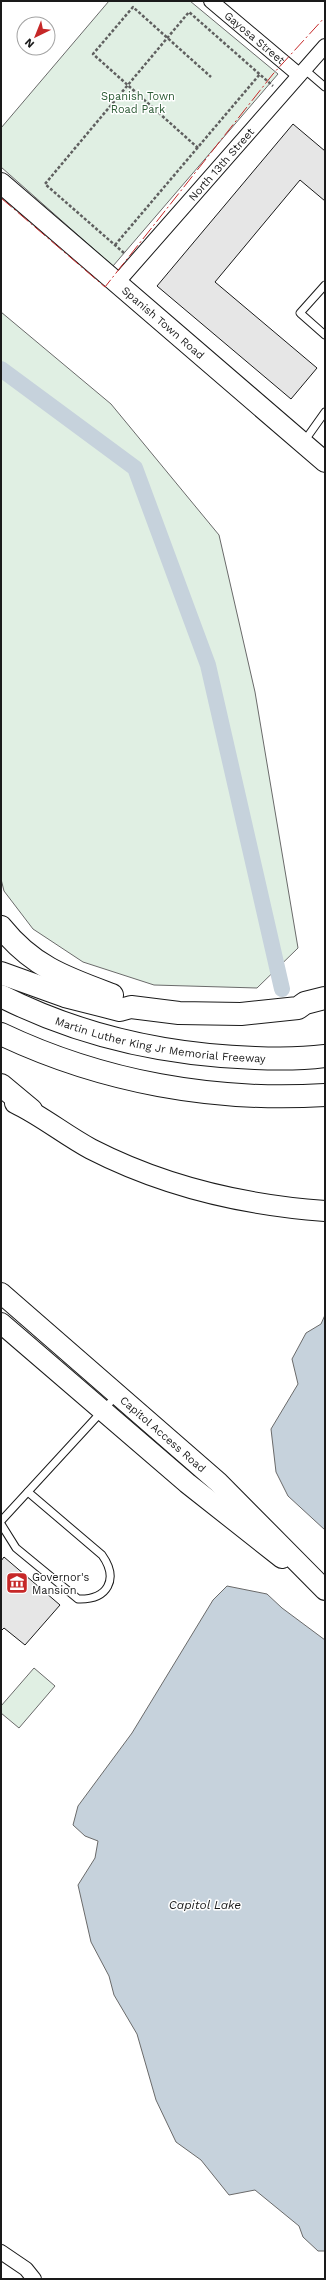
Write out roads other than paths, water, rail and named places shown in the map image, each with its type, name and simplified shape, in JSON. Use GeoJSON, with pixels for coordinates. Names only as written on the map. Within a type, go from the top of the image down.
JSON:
{"type":"FeatureCollection","features":[{"type":"Feature","properties":{"kind":"highway"},"geometry":{"type":"LineString","coordinates":[[1,927],[30,956],[55,973],[122,999],[131,1007]]}},
{"type":"Feature","properties":{"kind":"highway"},"geometry":{"type":"LineString","coordinates":[[1,972],[40,988],[89,1003],[120,1010],[131,1007],[198,1014],[258,1013],[298,1008],[306,1011],[325,1007]]}},
{"type":"Feature","properties":{"kind":"highway","name":"Martin Luther King Jr Memorial Freeway"},"geometry":{"type":"LineString","coordinates":[[1,996],[63,1023],[141,1045],[204,1055],[243,1058],[325,1056]]}},
{"type":"Feature","properties":{"kind":"highway"},"geometry":{"type":"LineString","coordinates":[[298,1008],[305,1003],[325,998]]}},
{"type":"Feature","properties":{"kind":"highway"},"geometry":{"type":"LineString","coordinates":[[1,1034],[74,1063],[157,1085],[203,1092],[254,1097],[325,1094]]}},
{"type":"Feature","properties":{"kind":"highway"},"geometry":{"type":"LineString","coordinates":[[1,1085],[31,1110]]}},
{"type":"Feature","properties":{"kind":"main road","name":"Spanish Town Road"},"geometry":{"type":"LineString","coordinates":[[1,183],[325,462]]}},
{"type":"Feature","properties":{"kind":"main road"},"geometry":{"type":"LineString","coordinates":[[1,1096],[31,1110],[89,1148],[114,1160],[181,1186],[245,1202],[325,1211]]}},
{"type":"Feature","properties":{"kind":"main road","name":"Capitol Access Road"},"geometry":{"type":"LineString","coordinates":[[1,1293],[218,1482],[321,1586]]}},
{"type":"Feature","properties":{"kind":"main road","name":"Capitol Access Road"},"geometry":{"type":"LineString","coordinates":[[1,1323],[208,1501],[262,1544],[321,1586]]}},
{"type":"Feature","properties":{"kind":"street","name":"Gayosa Street"},"geometry":{"type":"LineString","coordinates":[[211,1],[301,72]]}},
{"type":"Feature","properties":{"kind":"street","name":"North 13th Street"},"geometry":{"type":"LineString","coordinates":[[117,283],[325,46]]}},
{"type":"Feature","properties":{"kind":"street"},"geometry":{"type":"LineString","coordinates":[[1,2252],[26,2269],[34,2279]]}},
{"type":"Feature","properties":{"kind":"lane"},"geometry":{"type":"LineString","coordinates":[[301,72],[325,88]]}},
{"type":"Feature","properties":{"kind":"lane"},"geometry":{"type":"LineString","coordinates":[[325,285],[300,313],[325,335]]}},
{"type":"Feature","properties":{"kind":"lane"},"geometry":{"type":"LineString","coordinates":[[303,443],[325,412]]}},
{"type":"Feature","properties":{"kind":"lane"},"geometry":{"type":"LineString","coordinates":[[1,1521],[118,1394]]}},
{"type":"Feature","properties":{"kind":"lane"},"geometry":{"type":"LineString","coordinates":[[1,1524],[16,1548],[78,1599],[88,1600],[99,1596],[108,1586],[111,1579],[110,1566],[102,1555],[28,1492]]}},
{"type":"Feature","properties":{"kind":"water"},"geometry":{"type":"Polygon","coordinates":[[[325,1315],[325,1530],[288,1496],[276,1472],[271,1429],[298,1384],[292,1359],[306,1333],[321,1324],[325,1315]]]}},
{"type":"Feature","properties":{"kind":"water","name":"Capitol Lake"},"geometry":{"type":"Polygon","coordinates":[[[227,1586],[267,1594],[282,1608],[325,1640],[325,2251],[318,2251],[303,2237],[299,2226],[255,2190],[229,2195],[201,2160],[176,2142],[156,2100],[137,2034],[114,1995],[109,1976],[91,1942],[78,1885],[95,1858],[98,1841],[85,1836],[73,1825],[78,1806],[132,1733],[213,1600],[227,1586]]]}},
{"type":"Feature","properties":{"kind":"waterway"},"geometry":{"type":"LineString","coordinates":[[1,369],[135,468],[208,665],[282,989]]}},
{"type":"Feature","properties":{"kind":"place","name":"Governor's Mansion"},"geometry":{"type":"Point","coordinates":[17,1583]}},
{"type":"Feature","properties":{"kind":"park label","name":"Spanish Town Road Park"},"geometry":{"type":"Point","coordinates":[138,102]}}]}
